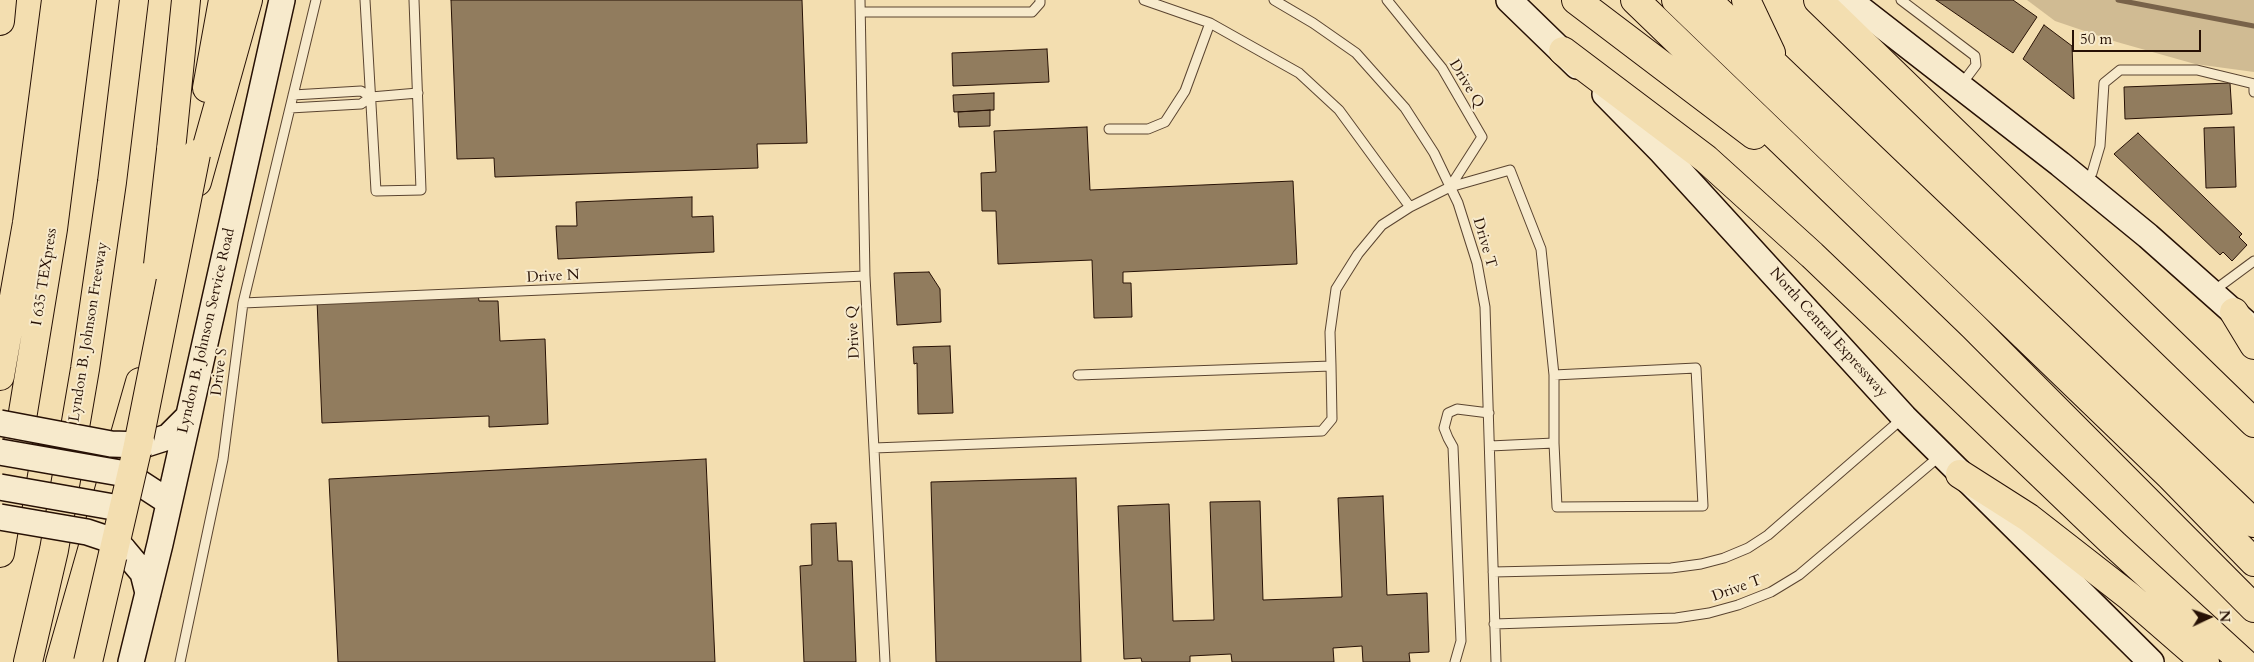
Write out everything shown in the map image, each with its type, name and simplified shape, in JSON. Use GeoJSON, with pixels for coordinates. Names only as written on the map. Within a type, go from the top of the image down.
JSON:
{"type":"FeatureCollection","features":[{"type":"Feature","properties":{"kind":"highway"},"geometry":{"type":"LineString","coordinates":[[0,21],[2,0]]}},
{"type":"Feature","properties":{"kind":"highway","name":"I 635 TEXpress"},"geometry":{"type":"LineString","coordinates":[[0,376],[27,223],[56,0]]}},
{"type":"Feature","properties":{"kind":"highway","name":"I 635 TEXpress"},"geometry":{"type":"LineString","coordinates":[[0,553],[5,468],[53,229],[82,0]]}},
{"type":"Feature","properties":{"kind":"highway","name":"Lyndon B. Johnson Freeway"},"geometry":{"type":"LineString","coordinates":[[28,662],[54,550],[85,369],[116,156],[134,0]]}},
{"type":"Feature","properties":{"kind":"highway"},"geometry":{"type":"LineString","coordinates":[[140,447],[186,0]]}},
{"type":"Feature","properties":{"kind":"highway"},"geometry":{"type":"LineString","coordinates":[[88,662],[140,447],[223,0]]}},
{"type":"Feature","properties":{"kind":"highway"},"geometry":{"type":"LineString","coordinates":[[60,662],[248,0]]}},
{"type":"Feature","properties":{"kind":"highway"},"geometry":{"type":"LineString","coordinates":[[1576,0],[1776,152],[1822,180]]}},
{"type":"Feature","properties":{"kind":"highway"},"geometry":{"type":"LineString","coordinates":[[1635,0],[1974,326],[2254,608]]}},
{"type":"Feature","properties":{"kind":"highway"},"geometry":{"type":"LineString","coordinates":[[1676,0],[2171,477],[2254,562]]}},
{"type":"Feature","properties":{"kind":"highway"},"geometry":{"type":"LineString","coordinates":[[1706,0],[2254,523]]}},
{"type":"Feature","properties":{"kind":"highway"},"geometry":{"type":"LineString","coordinates":[[1746,0],[1778,68]]}},
{"type":"Feature","properties":{"kind":"highway"},"geometry":{"type":"LineString","coordinates":[[1818,0],[2254,423]]}},
{"type":"Feature","properties":{"kind":"highway"},"geometry":{"type":"LineString","coordinates":[[1563,51],[1713,165],[1812,255],[2115,545],[2243,662]]}},
{"type":"Feature","properties":{"kind":"highway"},"geometry":{"type":"LineString","coordinates":[[2234,312],[2254,345]]}},
{"type":"Feature","properties":{"kind":"highway"},"geometry":{"type":"LineString","coordinates":[[1951,464],[2029,518],[2129,596],[2205,662]]}},
{"type":"Feature","properties":{"kind":"highway"},"geometry":{"type":"LineString","coordinates":[[0,518],[5,468]]}},
{"type":"Feature","properties":{"kind":"highway"},"geometry":{"type":"LineString","coordinates":[[2171,477],[2254,551]]}},
{"type":"Feature","properties":{"kind":"main road","name":"Lyndon B. Johnson Service Road"},"geometry":{"type":"LineString","coordinates":[[130,662],[169,502],[282,0]]}},
{"type":"Feature","properties":{"kind":"main road","name":"North Central Expressway"},"geometry":{"type":"LineString","coordinates":[[1509,0],[1563,51],[1662,152],[1904,417],[2151,662]]}},
{"type":"Feature","properties":{"kind":"main road"},"geometry":{"type":"LineString","coordinates":[[1849,0],[2083,184],[2212,292],[2254,331]]}},
{"type":"Feature","properties":{"kind":"main road"},"geometry":{"type":"LineString","coordinates":[[0,423],[111,444],[140,447],[168,437],[188,418]]}},
{"type":"Feature","properties":{"kind":"main road"},"geometry":{"type":"LineString","coordinates":[[5,468],[126,474],[169,502]]}},
{"type":"Feature","properties":{"kind":"main road"},"geometry":{"type":"LineString","coordinates":[[5,468],[119,508],[169,502]]}},
{"type":"Feature","properties":{"kind":"main road"},"geometry":{"type":"LineString","coordinates":[[0,518],[87,532],[105,538],[122,548],[143,572],[148,593]]}},
{"type":"Feature","properties":{"kind":"lane","name":"Drive S"},"geometry":{"type":"LineString","coordinates":[[180,662],[222,459],[243,304],[316,0]]}},
{"type":"Feature","properties":{"kind":"lane"},"geometry":{"type":"LineString","coordinates":[[365,0],[376,191],[421,190],[414,0]]}},
{"type":"Feature","properties":{"kind":"lane","name":"Drive Q"},"geometry":{"type":"LineString","coordinates":[[860,0],[865,276],[885,662]]}},
{"type":"Feature","properties":{"kind":"lane"},"geometry":{"type":"LineString","coordinates":[[861,12],[1032,12],[1040,3],[1040,0]]}},
{"type":"Feature","properties":{"kind":"lane"},"geometry":{"type":"LineString","coordinates":[[1144,0],[1210,23],[1299,73],[1339,110],[1410,207]]}},
{"type":"Feature","properties":{"kind":"lane","name":"Drive T"},"geometry":{"type":"LineString","coordinates":[[1274,0],[1356,52],[1405,108],[1434,153],[1458,203],[1477,263],[1486,307],[1496,662]]}},
{"type":"Feature","properties":{"kind":"lane","name":"Drive Q"},"geometry":{"type":"LineString","coordinates":[[1387,0],[1442,68],[1482,137],[1450,187]]}},
{"type":"Feature","properties":{"kind":"lane"},"geometry":{"type":"LineString","coordinates":[[1901,0],[1975,56],[1976,65],[1960,86]]}},
{"type":"Feature","properties":{"kind":"lane"},"geometry":{"type":"LineString","coordinates":[[1109,129],[1148,129],[1165,122],[1185,91],[1210,23]]}},
{"type":"Feature","properties":{"kind":"lane"},"geometry":{"type":"LineString","coordinates":[[2083,184],[2092,173],[2100,146],[2104,83],[2120,70],[2197,70],[2254,84],[2254,92]]}},
{"type":"Feature","properties":{"kind":"lane"},"geometry":{"type":"LineString","coordinates":[[293,94],[361,91],[372,97]]}},
{"type":"Feature","properties":{"kind":"lane"},"geometry":{"type":"LineString","coordinates":[[290,108],[361,104],[372,97],[418,93]]}},
{"type":"Feature","properties":{"kind":"lane"},"geometry":{"type":"LineString","coordinates":[[874,448],[1322,431],[1332,419],[1330,332],[1336,289],[1358,254],[1382,225],[1410,207],[1450,187],[1510,170],[1541,249],[1554,376],[1554,443],[1557,507],[1704,506],[1696,368],[1554,376]]}},
{"type":"Feature","properties":{"kind":"lane"},"geometry":{"type":"LineString","coordinates":[[2212,292],[2254,261]]}},
{"type":"Feature","properties":{"kind":"lane","name":"Drive N"},"geometry":{"type":"LineString","coordinates":[[243,304],[865,276]]}},
{"type":"Feature","properties":{"kind":"lane"},"geometry":{"type":"LineString","coordinates":[[1078,375],[1331,366]]}},
{"type":"Feature","properties":{"kind":"lane"},"geometry":{"type":"LineString","coordinates":[[1455,662],[1461,641],[1454,466],[1453,447],[1444,428],[1448,413],[1456,409],[1489,412]]}},
{"type":"Feature","properties":{"kind":"lane"},"geometry":{"type":"LineString","coordinates":[[1493,572],[1671,568],[1701,564],[1724,558],[1748,548],[1768,535],[1904,417]]}},
{"type":"Feature","properties":{"kind":"lane"},"geometry":{"type":"LineString","coordinates":[[1490,446],[1554,443]]}},
{"type":"Feature","properties":{"kind":"lane","name":"Drive T"},"geometry":{"type":"LineString","coordinates":[[1494,624],[1676,618],[1709,613],[1738,605],[1771,592],[1799,575],[1951,464]]}},
{"type":"Feature","properties":{"kind":"shaded area"},"geometry":{"type":"Polygon","coordinates":[[[2027,0],[2254,0],[2254,72],[2195,64],[2117,42],[2055,21],[2027,0]]]}},
{"type":"Feature","properties":{"kind":"building"},"geometry":{"type":"Polygon","coordinates":[[[451,0],[802,0],[807,143],[757,144],[758,168],[495,177],[494,158],[457,159],[451,0]]]}},
{"type":"Feature","properties":{"kind":"building"},"geometry":{"type":"Polygon","coordinates":[[[1936,0],[2013,0],[2037,17],[2013,53],[1936,0]]]}},
{"type":"Feature","properties":{"kind":"building"},"geometry":{"type":"Polygon","coordinates":[[[2044,25],[2072,46],[2074,99],[2023,59],[2044,25]]]}},
{"type":"Feature","properties":{"kind":"building"},"geometry":{"type":"Polygon","coordinates":[[[1047,49],[1049,82],[953,86],[952,53],[1047,49]]]}},
{"type":"Feature","properties":{"kind":"building"},"geometry":{"type":"Polygon","coordinates":[[[2230,83],[2232,114],[2125,119],[2124,87],[2230,83]]]}},
{"type":"Feature","properties":{"kind":"building"},"geometry":{"type":"Polygon","coordinates":[[[994,93],[994,110],[954,112],[953,95],[994,93]]]}},
{"type":"Feature","properties":{"kind":"building"},"geometry":{"type":"Polygon","coordinates":[[[990,110],[990,126],[959,127],[958,112],[990,110]]]}},
{"type":"Feature","properties":{"kind":"building"},"geometry":{"type":"Polygon","coordinates":[[[1087,127],[1090,190],[1293,181],[1297,264],[1123,272],[1123,283],[1131,283],[1132,317],[1094,318],[1092,260],[998,264],[996,211],[982,211],[981,173],[996,172],[994,131],[1087,127]]]}},
{"type":"Feature","properties":{"kind":"building"},"geometry":{"type":"Polygon","coordinates":[[[2234,127],[2236,187],[2206,188],[2204,128],[2234,127]]]}},
{"type":"Feature","properties":{"kind":"building"},"geometry":{"type":"Polygon","coordinates":[[[2138,133],[2242,234],[2239,237],[2247,245],[2232,261],[2223,252],[2220,255],[2114,154],[2138,133]]]}},
{"type":"Feature","properties":{"kind":"building"},"geometry":{"type":"Polygon","coordinates":[[[692,197],[692,217],[713,216],[714,252],[558,259],[556,226],[577,226],[576,202],[692,197]]]}},
{"type":"Feature","properties":{"kind":"building"},"geometry":{"type":"Polygon","coordinates":[[[929,272],[940,289],[941,322],[897,325],[894,273],[929,272]]]}},
{"type":"Feature","properties":{"kind":"building"},"geometry":{"type":"Polygon","coordinates":[[[478,294],[479,301],[498,301],[500,341],[545,339],[548,424],[489,427],[489,416],[322,423],[317,300],[478,294]]]}},
{"type":"Feature","properties":{"kind":"building"},"geometry":{"type":"Polygon","coordinates":[[[950,346],[953,413],[918,414],[917,363],[914,364],[913,347],[950,346]]]}},
{"type":"Feature","properties":{"kind":"building"},"geometry":{"type":"Polygon","coordinates":[[[706,459],[715,662],[338,662],[329,479],[706,459]]]}},
{"type":"Feature","properties":{"kind":"building"},"geometry":{"type":"Polygon","coordinates":[[[1076,478],[1081,662],[936,662],[931,482],[1076,478]]]}},
{"type":"Feature","properties":{"kind":"building"},"geometry":{"type":"Polygon","coordinates":[[[1383,496],[1387,595],[1427,593],[1429,652],[1409,653],[1410,662],[1363,662],[1362,646],[1333,648],[1334,662],[1232,662],[1231,654],[1190,656],[1190,662],[1142,662],[1141,658],[1124,659],[1118,506],[1169,504],[1173,621],[1214,620],[1210,502],[1260,501],[1263,600],[1342,597],[1338,498],[1383,496]]]}},
{"type":"Feature","properties":{"kind":"building"},"geometry":{"type":"Polygon","coordinates":[[[836,523],[838,561],[852,561],[856,662],[804,662],[800,566],[812,565],[811,524],[836,523]]]}},
{"type":"Feature","properties":{"kind":"waterway"},"geometry":{"type":"LineString","coordinates":[[2118,0],[2254,26]]}}]}
